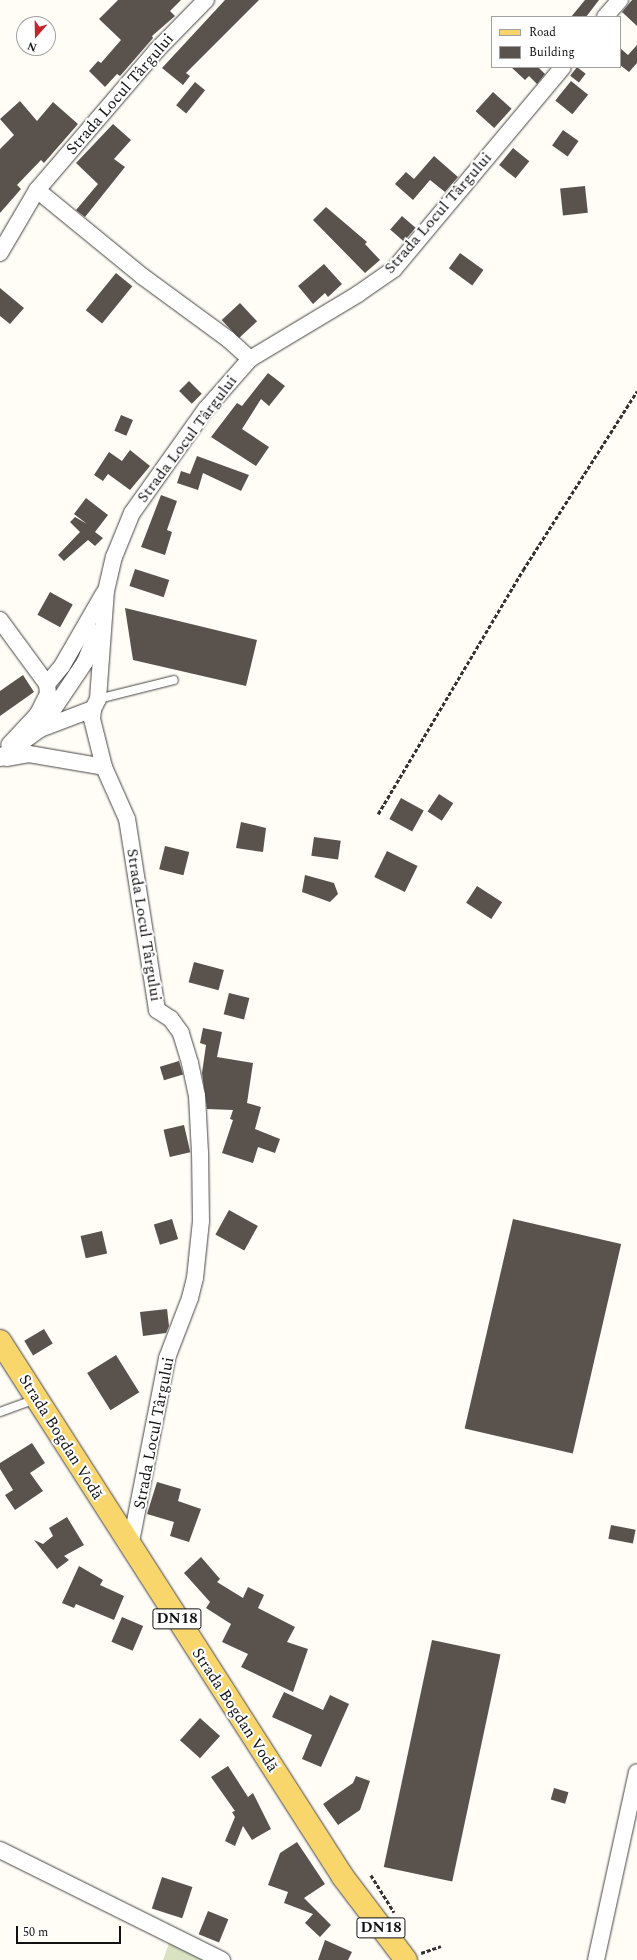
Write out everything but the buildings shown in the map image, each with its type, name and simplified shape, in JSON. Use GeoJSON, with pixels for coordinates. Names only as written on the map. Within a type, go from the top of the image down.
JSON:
{"type":"FeatureCollection","features":[{"type":"Feature","properties":{"kind":"main road","name":"Strada Bogdan Vodă"},"geometry":{"type":"LineString","coordinates":[[0,1342],[130,1547],[356,1895],[392,1960]]}},
{"type":"Feature","properties":{"kind":"main road","name":"Strada Bogdan Vodă"},"geometry":{"type":"LineString","coordinates":[[356,1895],[413,1957]]}},
{"type":"Feature","properties":{"kind":"street","name":"Strada Locul Târgului"},"geometry":{"type":"LineString","coordinates":[[0,254],[36,190],[157,50],[206,0]]}},
{"type":"Feature","properties":{"kind":"street"},"geometry":{"type":"LineString","coordinates":[[606,16],[620,0]]}},
{"type":"Feature","properties":{"kind":"street","name":"Strada Locul Târgului"},"geometry":{"type":"LineString","coordinates":[[40,729],[94,644],[114,557],[132,512],[206,409],[250,359],[358,294],[394,268],[561,68]]}},
{"type":"Feature","properties":{"kind":"street"},"geometry":{"type":"LineString","coordinates":[[36,190],[142,276],[228,339],[250,359]]}},
{"type":"Feature","properties":{"kind":"street","name":"Strada Locul Târgului"},"geometry":{"type":"LineString","coordinates":[[47,684],[62,666],[106,591]]}},
{"type":"Feature","properties":{"kind":"street","name":"Strada Locul Târgului"},"geometry":{"type":"LineString","coordinates":[[106,591],[96,704],[92,719],[104,767],[127,819],[157,1010],[171,1019],[181,1033],[190,1063],[197,1096],[200,1152],[201,1221],[195,1278],[190,1298],[167,1358],[130,1547]]}},
{"type":"Feature","properties":{"kind":"street"},"geometry":{"type":"LineString","coordinates":[[0,620],[47,684],[47,700],[0,757]]}},
{"type":"Feature","properties":{"kind":"street","name":"Strada Locul Târgului"},"geometry":{"type":"LineString","coordinates":[[61,698],[62,666]]}},
{"type":"Feature","properties":{"kind":"street","name":"Strada Locul Târgului"},"geometry":{"type":"LineString","coordinates":[[0,757],[40,729],[96,704]]}},
{"type":"Feature","properties":{"kind":"street"},"geometry":{"type":"LineString","coordinates":[[0,757],[29,754],[104,767]]}},
{"type":"Feature","properties":{"kind":"street"},"geometry":{"type":"LineString","coordinates":[[596,1960],[637,1772]]}},
{"type":"Feature","properties":{"kind":"street"},"geometry":{"type":"LineString","coordinates":[[0,1850],[159,1931],[222,1960]]}},
{"type":"Feature","properties":{"kind":"lane"},"geometry":{"type":"LineString","coordinates":[[96,704],[174,680]]}},
{"type":"Feature","properties":{"kind":"lane"},"geometry":{"type":"LineString","coordinates":[[0,1412],[36,1398]]}},
{"type":"Feature","properties":{"kind":"path"},"geometry":{"type":"LineString","coordinates":[[378,814],[523,570],[637,391]]}},
{"type":"Feature","properties":{"kind":"path"},"geometry":{"type":"LineString","coordinates":[[413,1957],[441,1946]]}},
{"type":"Feature","properties":{"kind":"green space"},"geometry":{"type":"Polygon","coordinates":[[[169,1943],[206,1960],[163,1960],[169,1943]]]}}]}
